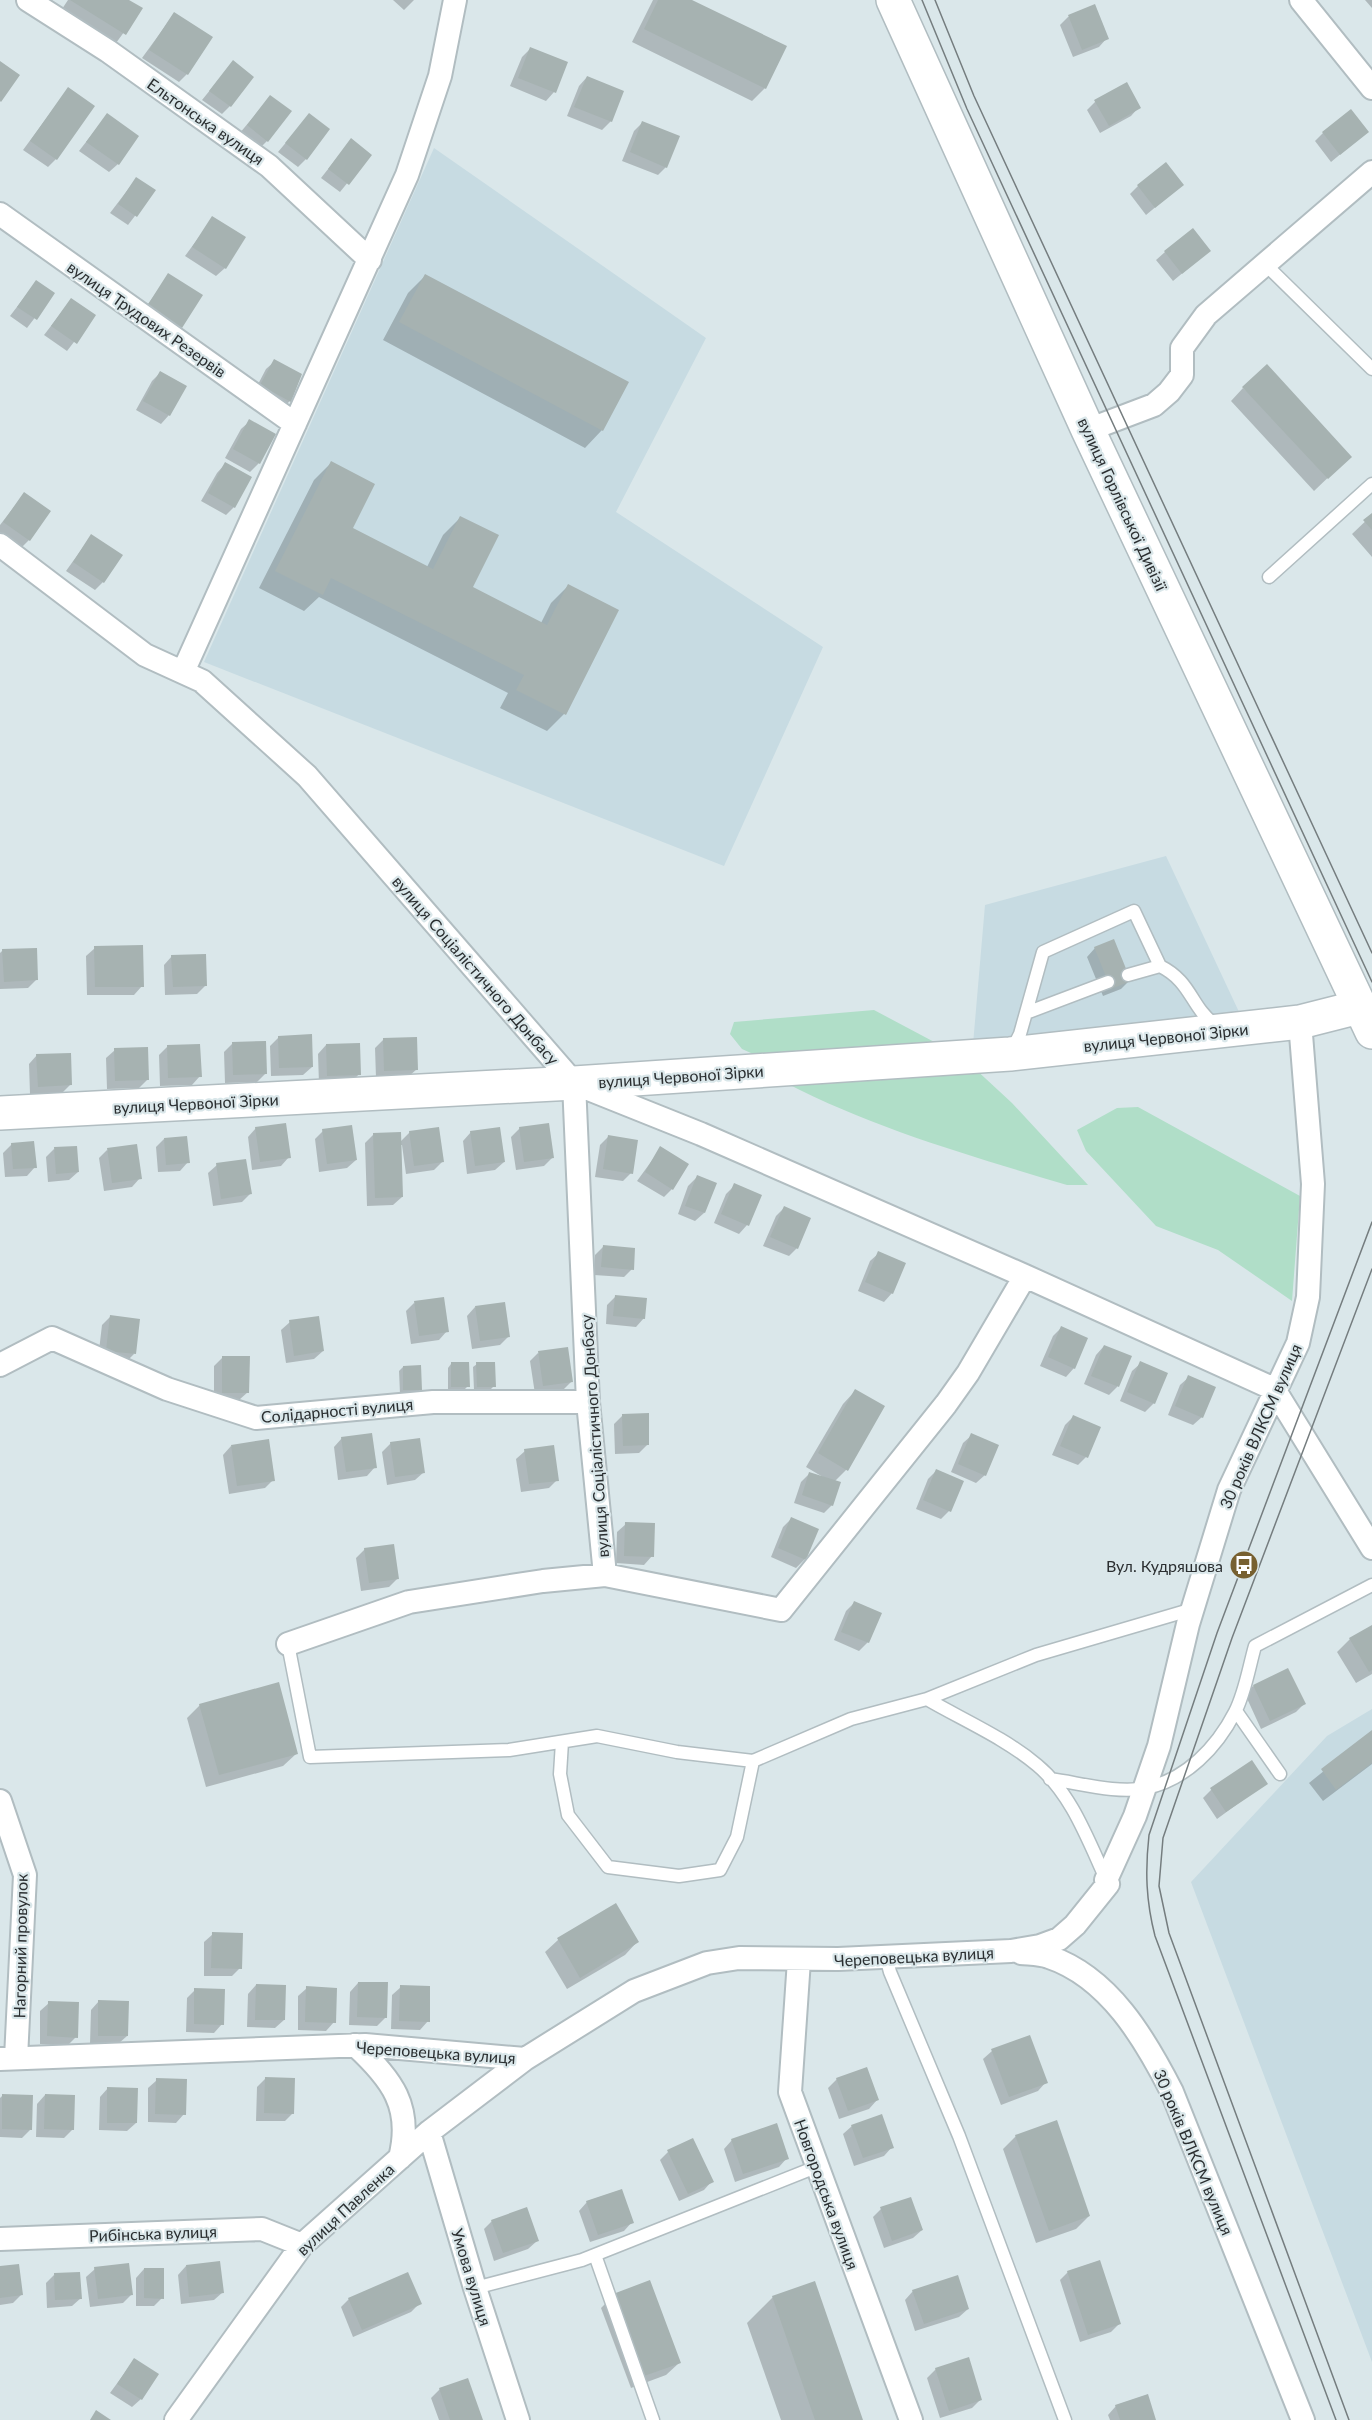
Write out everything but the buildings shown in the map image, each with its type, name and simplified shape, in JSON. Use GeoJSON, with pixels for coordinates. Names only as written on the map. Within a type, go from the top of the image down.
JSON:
{"type":"FeatureCollection","features":[{"type":"Feature","properties":{"kind":"street","name":"Ельтонська вулиця"},"geometry":{"type":"LineString","coordinates":[[28,0],[108,51],[269,166],[370,260]]}},
{"type":"Feature","properties":{"kind":"street"},"geometry":{"type":"LineString","coordinates":[[183,672],[370,260],[423,130],[440,76],[455,0]]}},
{"type":"Feature","properties":{"kind":"street","name":"вулиця Горлівської Дивізії"},"geometry":{"type":"LineString","coordinates":[[893,0],[1089,430],[1365,1019]]}},
{"type":"Feature","properties":{"kind":"street"},"geometry":{"type":"LineString","coordinates":[[1301,0],[1372,88]]}},
{"type":"Feature","properties":{"kind":"street"},"geometry":{"type":"LineString","coordinates":[[1089,430],[1154,405],[1169,392],[1182,375],[1182,348],[1191,331],[1206,315],[1372,172]]}},
{"type":"Feature","properties":{"kind":"street","name":"вулиця Трудових Резервів"},"geometry":{"type":"LineString","coordinates":[[0,214],[295,424]]}},
{"type":"Feature","properties":{"kind":"street","name":"вулиця Соціалістичного Донбасу"},"geometry":{"type":"LineString","coordinates":[[0,545],[146,655],[202,681],[307,776],[574,1083],[588,1402],[605,1575]]}},
{"type":"Feature","properties":{"kind":"street","name":"вулиця Червоної Зірки"},"geometry":{"type":"LineString","coordinates":[[0,1113],[574,1083],[1010,1054],[1300,1022],[1365,1019]]}},
{"type":"Feature","properties":{"kind":"street","name":"30 років ВЛКСМ вулиця"},"geometry":{"type":"LineString","coordinates":[[1107,1882],[1160,1746],[1193,1609],[1229,1490],[1274,1389],[1298,1343],[1308,1297],[1312,1184],[1300,1022]]}},
{"type":"Feature","properties":{"kind":"street"},"geometry":{"type":"LineString","coordinates":[[574,1083],[701,1134],[1025,1276],[1274,1389],[1372,1548]]}},
{"type":"Feature","properties":{"kind":"street"},"geometry":{"type":"LineString","coordinates":[[288,1644],[409,1602],[543,1581],[605,1575],[781,1610],[946,1404],[968,1373],[1025,1276]]}},
{"type":"Feature","properties":{"kind":"street","name":"Солідарності вулиця"},"geometry":{"type":"LineString","coordinates":[[0,1365],[52,1338],[167,1389],[256,1418],[433,1402],[588,1402]]}},
{"type":"Feature","properties":{"kind":"street","name":"Нагорний провулок"},"geometry":{"type":"LineString","coordinates":[[0,1801],[25,1875],[8,2058]]}},
{"type":"Feature","properties":{"kind":"street","name":"Череповецька вулиця"},"geometry":{"type":"LineString","coordinates":[[8,2058],[355,2045],[525,2059],[634,1990],[707,1963],[739,1958],[799,1960],[1011,1951],[1059,1938],[1075,1925],[1107,1882]]}},
{"type":"Feature","properties":{"kind":"street","name":"30 років ВЛКСМ вулиця"},"geometry":{"type":"LineString","coordinates":[[1011,1951],[1048,1956],[1071,1967],[1090,1980],[1113,2001],[1154,2057],[1172,2092],[1303,2420]]}},
{"type":"Feature","properties":{"kind":"street","name":"Новгородська вулиця"},"geometry":{"type":"LineString","coordinates":[[799,1960],[790,2092],[911,2420]]}},
{"type":"Feature","properties":{"kind":"street"},"geometry":{"type":"LineString","coordinates":[[355,2045],[389,2080],[399,2101],[405,2124],[400,2158]]}},
{"type":"Feature","properties":{"kind":"street","name":"вулиця Павленка"},"geometry":{"type":"LineString","coordinates":[[176,2420],[302,2245],[429,2132],[525,2059]]}},
{"type":"Feature","properties":{"kind":"street","name":"Умова вулиця"},"geometry":{"type":"LineString","coordinates":[[429,2132],[475,2288],[518,2420]]}},
{"type":"Feature","properties":{"kind":"street","name":"Рибінська вулиця"},"geometry":{"type":"LineString","coordinates":[[0,2239],[262,2229],[302,2245]]}},
{"type":"Feature","properties":{"kind":"lane"},"geometry":{"type":"LineString","coordinates":[[1265,264],[1372,369]]}},
{"type":"Feature","properties":{"kind":"lane"},"geometry":{"type":"LineString","coordinates":[[1269,577],[1372,484]]}},
{"type":"Feature","properties":{"kind":"lane"},"geometry":{"type":"LineString","coordinates":[[1010,1054],[1026,1013],[1043,952],[1134,911],[1160,966],[1179,977],[1202,1013],[1224,1032]]}},
{"type":"Feature","properties":{"kind":"lane"},"geometry":{"type":"LineString","coordinates":[[1128,975],[1160,966]]}},
{"type":"Feature","properties":{"kind":"lane"},"geometry":{"type":"LineString","coordinates":[[1026,1013],[1108,982]]}},
{"type":"Feature","properties":{"kind":"lane"},"geometry":{"type":"LineString","coordinates":[[1050,1779],[1115,1788],[1145,1788],[1167,1781],[1201,1759],[1236,1711],[1255,1646],[1372,1586]]}},
{"type":"Feature","properties":{"kind":"lane"},"geometry":{"type":"LineString","coordinates":[[288,1644],[310,1757],[508,1750],[597,1736],[677,1752],[753,1761],[851,1719],[927,1699],[1036,1655],[1193,1609]]}},
{"type":"Feature","properties":{"kind":"lane"},"geometry":{"type":"LineString","coordinates":[[927,1699],[1014,1749],[1038,1766],[1075,1814],[1107,1882]]}},
{"type":"Feature","properties":{"kind":"lane"},"geometry":{"type":"LineString","coordinates":[[1236,1711],[1280,1774]]}},
{"type":"Feature","properties":{"kind":"lane"},"geometry":{"type":"LineString","coordinates":[[562,1742],[560,1774],[568,1815],[608,1867],[679,1876],[720,1870],[737,1837],[753,1761]]}},
{"type":"Feature","properties":{"kind":"lane"},"geometry":{"type":"LineString","coordinates":[[886,1957],[890,1972],[959,2136],[1065,2420]]}},
{"type":"Feature","properties":{"kind":"lane"},"geometry":{"type":"LineString","coordinates":[[475,2288],[595,2255],[816,2167]]}},
{"type":"Feature","properties":{"kind":"lane"},"geometry":{"type":"LineString","coordinates":[[595,2255],[653,2420]]}},
{"type":"Feature","properties":{"kind":"shaded area"},"geometry":{"type":"Polygon","coordinates":[[[434,148],[706,338],[616,512],[823,647],[724,866],[204,662],[434,148]]]}},
{"type":"Feature","properties":{"kind":"shaded area"},"geometry":{"type":"Polygon","coordinates":[[[1166,856],[1247,1029],[972,1056],[985,905],[1166,856]]]}},
{"type":"Feature","properties":{"kind":"shaded area"},"geometry":{"type":"Polygon","coordinates":[[[1372,1709],[1372,2362],[1191,1882],[1327,1736],[1372,1709]]]}},
{"type":"Feature","properties":{"kind":"green space"},"geometry":{"type":"Polygon","coordinates":[[[874,1010],[938,1044],[762,1058],[742,1049],[730,1034],[734,1022],[874,1010]]]}},
{"type":"Feature","properties":{"kind":"green space"},"geometry":{"type":"Polygon","coordinates":[[[972,1066],[1012,1103],[1088,1185],[1067,1185],[924,1140],[854,1114],[786,1083],[972,1066]]]}},
{"type":"Feature","properties":{"kind":"green space"},"geometry":{"type":"Polygon","coordinates":[[[1138,1107],[1300,1196],[1292,1301],[1218,1250],[1156,1226],[1086,1151],[1077,1130],[1117,1108],[1138,1107]]]}},
{"type":"Feature","properties":{"kind":"tram line"},"geometry":{"type":"LineString","coordinates":[[922,0],[967,109],[1372,982]]}},
{"type":"Feature","properties":{"kind":"tram line"},"geometry":{"type":"LineString","coordinates":[[935,0],[974,96],[1372,953]]}},
{"type":"Feature","properties":{"kind":"tram line"},"geometry":{"type":"LineString","coordinates":[[1336,2420],[1155,1936],[1148,1898],[1147,1861],[1149,1835],[1217,1633],[1372,1222]]}},
{"type":"Feature","properties":{"kind":"tram line"},"geometry":{"type":"LineString","coordinates":[[1349,2420],[1169,1933],[1159,1886],[1163,1838],[1232,1638],[1372,1269]]}},
{"type":"Feature","properties":{"kind":"place","name":"Вул. Кудряшова"},"geometry":{"type":"Point","coordinates":[1244,1565]}}]}
